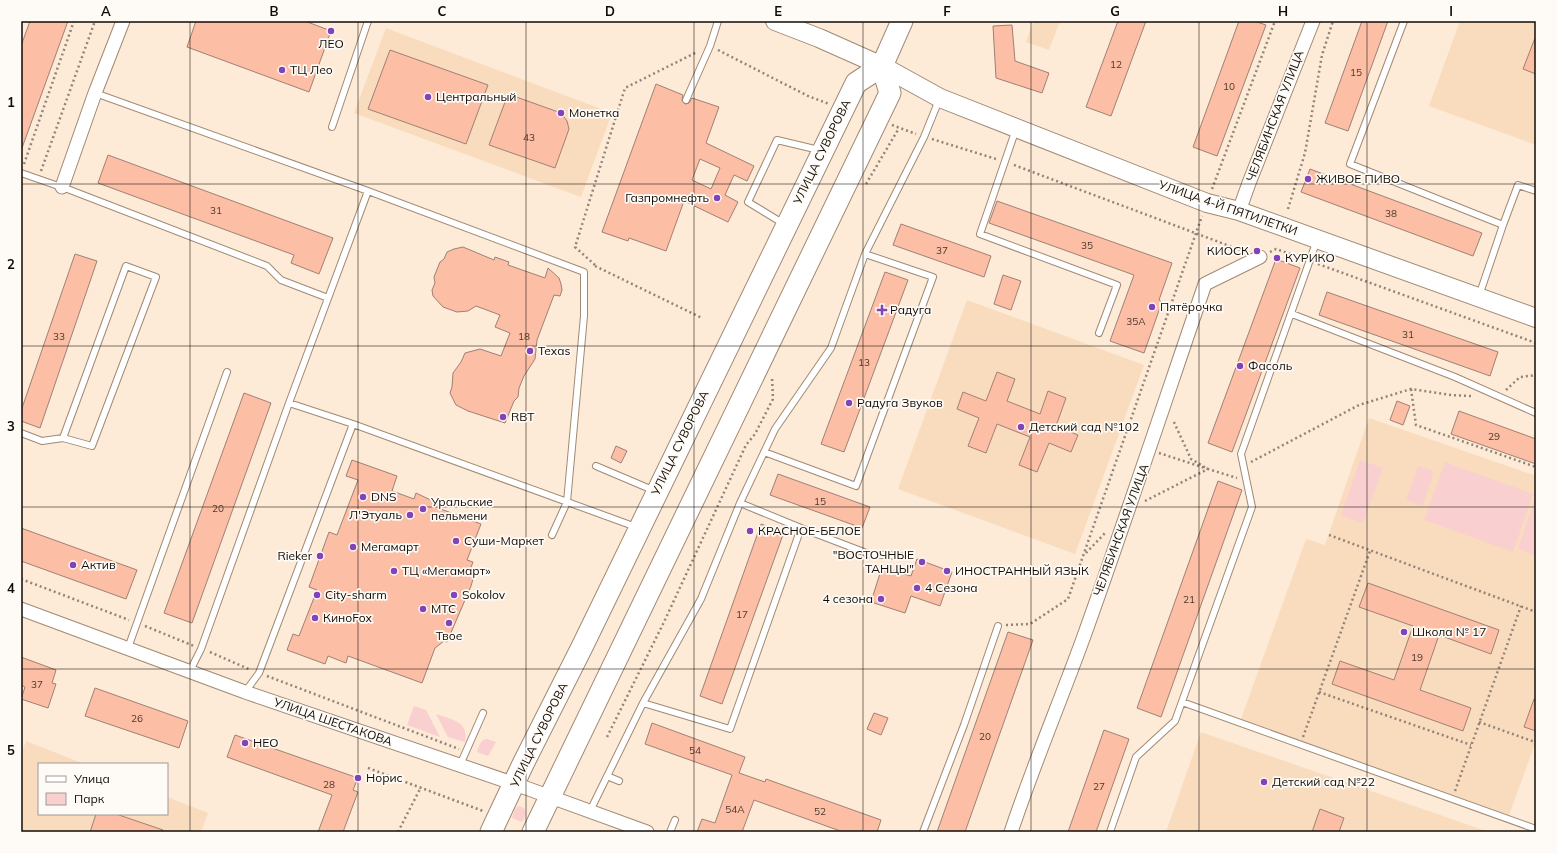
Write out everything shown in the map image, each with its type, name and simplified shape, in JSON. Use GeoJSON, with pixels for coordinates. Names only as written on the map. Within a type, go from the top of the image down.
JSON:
{"type":"FeatureCollection","features":[{"type":"Feature","properties":{"kind":"main road"},"geometry":{"type":"LineString","coordinates":[[534,832],[890,93],[882,66],[902,21]]}},
{"type":"Feature","properties":{"kind":"main road","name":"УЛИЦА СУВОРОВА"},"geometry":{"type":"LineString","coordinates":[[495,825],[523,764],[856,83],[882,66]]}},
{"type":"Feature","properties":{"kind":"street"},"geometry":{"type":"LineString","coordinates":[[62,188],[95,93],[123,21]]}},
{"type":"Feature","properties":{"kind":"street","name":"УЛИЦА 4-Й ПЯТИЛЕТКИ"},"geometry":{"type":"LineString","coordinates":[[775,21],[805,29],[882,66],[940,98],[1207,203],[1239,212],[1318,239],[1536,318]]}},
{"type":"Feature","properties":{"kind":"street","name":"ЧЕЛЯБИНСКАЯ УЛИЦА"},"geometry":{"type":"LineString","coordinates":[[1239,212],[1312,21]]}},
{"type":"Feature","properties":{"kind":"street","name":"ЧЕЛЯБИНСКАЯ УЛИЦА"},"geometry":{"type":"LineString","coordinates":[[1010,832],[1028,779],[1083,637],[1150,450],[1205,284],[1260,257]]}},
{"type":"Feature","properties":{"kind":"street","name":"УЛИЦА ШЕСТАКОВА"},"geometry":{"type":"LineString","coordinates":[[21,609],[245,692],[515,784],[647,832]]}},
{"type":"Feature","properties":{"kind":"lane"},"geometry":{"type":"LineString","coordinates":[[332,127],[368,21]]}},
{"type":"Feature","properties":{"kind":"lane"},"geometry":{"type":"LineString","coordinates":[[686,100],[710,46],[718,21]]}},
{"type":"Feature","properties":{"kind":"lane"},"geometry":{"type":"LineString","coordinates":[[1404,21],[1350,164],[1504,225]]}},
{"type":"Feature","properties":{"kind":"lane"},"geometry":{"type":"LineString","coordinates":[[95,93],[368,191],[584,272],[584,316],[567,502],[552,535]]}},
{"type":"Feature","properties":{"kind":"lane"},"geometry":{"type":"LineString","coordinates":[[590,811],[643,703],[701,599],[740,503],[775,429],[830,348],[865,254],[924,137],[940,98]]}},
{"type":"Feature","properties":{"kind":"lane"},"geometry":{"type":"LineString","coordinates":[[1016,127],[980,234],[1117,285],[1099,332]]}},
{"type":"Feature","properties":{"kind":"lane"},"geometry":{"type":"LineString","coordinates":[[787,226],[748,202],[777,140],[823,151]]}},
{"type":"Feature","properties":{"kind":"lane"},"geometry":{"type":"LineString","coordinates":[[21,173],[267,266],[281,280],[328,298]]}},
{"type":"Feature","properties":{"kind":"lane"},"geometry":{"type":"LineString","coordinates":[[1478,297],[1518,185],[1536,192]]}},
{"type":"Feature","properties":{"kind":"lane"},"geometry":{"type":"LineString","coordinates":[[190,671],[201,649],[289,403],[368,191]]}},
{"type":"Feature","properties":{"kind":"lane"},"geometry":{"type":"LineString","coordinates":[[1110,832],[1136,757],[1175,721],[1252,507],[1241,454],[1318,239]]}},
{"type":"Feature","properties":{"kind":"lane"},"geometry":{"type":"LineString","coordinates":[[764,452],[856,486],[933,277],[865,254]]}},
{"type":"Feature","properties":{"kind":"lane"},"geometry":{"type":"LineString","coordinates":[[21,433],[42,441],[63,438],[92,446],[156,277],[126,266],[63,438]]}},
{"type":"Feature","properties":{"kind":"lane"},"geometry":{"type":"LineString","coordinates":[[1292,314],[1455,377],[1536,413]]}},
{"type":"Feature","properties":{"kind":"lane"},"geometry":{"type":"LineString","coordinates":[[128,648],[227,372]]}},
{"type":"Feature","properties":{"kind":"lane"},"geometry":{"type":"LineString","coordinates":[[289,403],[353,424],[639,528]]}},
{"type":"Feature","properties":{"kind":"lane"},"geometry":{"type":"LineString","coordinates":[[245,692],[259,673],[353,424]]}},
{"type":"Feature","properties":{"kind":"lane"},"geometry":{"type":"LineString","coordinates":[[596,466],[657,491]]}},
{"type":"Feature","properties":{"kind":"lane"},"geometry":{"type":"LineString","coordinates":[[740,503],[869,554],[901,556]]}},
{"type":"Feature","properties":{"kind":"lane"},"geometry":{"type":"LineString","coordinates":[[643,703],[730,729],[801,528]]}},
{"type":"Feature","properties":{"kind":"lane"},"geometry":{"type":"LineString","coordinates":[[923,832],[964,725],[998,626]]}},
{"type":"Feature","properties":{"kind":"lane"},"geometry":{"type":"LineString","coordinates":[[1182,702],[1536,829]]}},
{"type":"Feature","properties":{"kind":"lane"},"geometry":{"type":"LineString","coordinates":[[460,765],[483,714]]}},
{"type":"Feature","properties":{"kind":"lane"},"geometry":{"type":"LineString","coordinates":[[607,776],[619,781]]}},
{"type":"Feature","properties":{"kind":"lane"},"geometry":{"type":"LineString","coordinates":[[670,832],[675,820]]}},
{"type":"Feature","properties":{"kind":"path"},"geometry":{"type":"LineString","coordinates":[[24,166],[74,21]]}},
{"type":"Feature","properties":{"kind":"path"},"geometry":{"type":"LineString","coordinates":[[38,179],[95,21]]}},
{"type":"Feature","properties":{"kind":"path"},"geometry":{"type":"LineString","coordinates":[[998,626],[1030,624],[1068,599],[1207,203],[1275,21]]}},
{"type":"Feature","properties":{"kind":"path"},"geometry":{"type":"LineString","coordinates":[[1288,209],[1305,153],[1322,55],[1333,21]]}},
{"type":"Feature","properties":{"kind":"path"},"geometry":{"type":"LineString","coordinates":[[702,318],[595,265],[575,247],[625,88],[710,46],[808,96],[843,109]]}},
{"type":"Feature","properties":{"kind":"path"},"geometry":{"type":"LineString","coordinates":[[877,119],[924,137],[1004,162],[1196,235],[1260,257],[1276,249],[1536,343]]}},
{"type":"Feature","properties":{"kind":"path"},"geometry":{"type":"LineString","coordinates":[[584,272],[595,265]]}},
{"type":"Feature","properties":{"kind":"path"},"geometry":{"type":"LineString","coordinates":[[607,737],[664,622],[746,445],[755,434],[773,399],[772,378],[774,371]]}},
{"type":"Feature","properties":{"kind":"path"},"geometry":{"type":"LineString","coordinates":[[1244,466],[1358,405],[1411,389],[1451,395],[1498,396],[1520,377],[1536,375]]}},
{"type":"Feature","properties":{"kind":"path"},"geometry":{"type":"LineString","coordinates":[[1411,389],[1416,425],[1536,467]]}},
{"type":"Feature","properties":{"kind":"path"},"geometry":{"type":"LineString","coordinates":[[1165,404],[1191,459],[1208,469]]}},
{"type":"Feature","properties":{"kind":"path"},"geometry":{"type":"LineString","coordinates":[[1150,450],[1246,481]]}},
{"type":"Feature","properties":{"kind":"path"},"geometry":{"type":"LineString","coordinates":[[1084,555],[1128,509],[1208,469]]}},
{"type":"Feature","properties":{"kind":"path"},"geometry":{"type":"LineString","coordinates":[[1328,535],[1536,612]]}},
{"type":"Feature","properties":{"kind":"path"},"geometry":{"type":"LineString","coordinates":[[1301,745],[1370,551]]}},
{"type":"Feature","properties":{"kind":"path"},"geometry":{"type":"LineString","coordinates":[[1452,799],[1520,606]]}},
{"type":"Feature","properties":{"kind":"path"},"geometry":{"type":"LineString","coordinates":[[1319,692],[1471,745]]}},
{"type":"Feature","properties":{"kind":"path"},"geometry":{"type":"LineString","coordinates":[[1479,722],[1535,742]]}},
{"type":"Feature","properties":{"kind":"path"},"geometry":{"type":"LineString","coordinates":[[368,768],[421,788],[495,825]]}},
{"type":"Feature","properties":{"kind":"path"},"geometry":{"type":"LineString","coordinates":[[398,832],[421,788]]}},
{"type":"Feature","properties":{"kind":"shaded area"},"geometry":{"type":"Polygon","coordinates":[[[1034,21],[1060,21],[1049,50],[1026,42],[1034,21]]]}},
{"type":"Feature","properties":{"kind":"shaded area"},"geometry":{"type":"Polygon","coordinates":[[[1460,21],[1536,21],[1536,145],[1429,106],[1460,21]]]}},
{"type":"Feature","properties":{"kind":"shaded area"},"geometry":{"type":"Polygon","coordinates":[[[386,28],[612,113],[581,197],[354,113],[386,28]]]}},
{"type":"Feature","properties":{"kind":"shaded area","name":"Детский сад №102"},"geometry":{"type":"Polygon","coordinates":[[[967,300],[1144,365],[1075,554],[898,489],[967,300]]]}},
{"type":"Feature","properties":{"kind":"shaded area","name":"Школа № 17"},"geometry":{"type":"Polygon","coordinates":[[[1369,418],[1536,476],[1536,741],[1509,815],[1241,719],[1306,539],[1325,545],[1369,418]]]}},
{"type":"Feature","properties":{"kind":"shaded area","name":"Детский сад №22"},"geometry":{"type":"Polygon","coordinates":[[[1201,732],[1489,832],[1166,832],[1201,732]]]}},
{"type":"Feature","properties":{"kind":"shaded area"},"geometry":{"type":"Polygon","coordinates":[[[26,741],[81,763],[38,763],[38,815],[168,815],[168,797],[208,813],[201,832],[21,832],[21,755],[26,741]]]}},
{"type":"Feature","properties":{"kind":"green space"},"geometry":{"type":"Polygon","coordinates":[[[1360,460],[1383,468],[1363,523],[1341,515],[1360,460]]]}},
{"type":"Feature","properties":{"kind":"green space"},"geometry":{"type":"Polygon","coordinates":[[[1445,462],[1533,494],[1513,552],[1424,520],[1445,462]]]}},
{"type":"Feature","properties":{"kind":"green space"},"geometry":{"type":"Polygon","coordinates":[[[1418,466],[1434,471],[1423,506],[1406,500],[1418,466]]]}},
{"type":"Feature","properties":{"kind":"green space"},"geometry":{"type":"Polygon","coordinates":[[[1535,499],[1536,500],[1536,556],[1518,549],[1535,499]]]}},
{"type":"Feature","properties":{"kind":"green space"},"geometry":{"type":"Polygon","coordinates":[[[414,706],[426,710],[440,737],[407,725],[414,706]]]}},
{"type":"Feature","properties":{"kind":"green space"},"geometry":{"type":"Polygon","coordinates":[[[436,714],[458,722],[462,725],[466,735],[465,742],[448,737],[436,714]]]}},
{"type":"Feature","properties":{"kind":"green space"},"geometry":{"type":"Polygon","coordinates":[[[487,739],[496,742],[488,756],[477,752],[481,742],[487,739]]]}},
{"type":"Feature","properties":{"kind":"green space"},"geometry":{"type":"Polygon","coordinates":[[[519,806],[524,808],[525,812],[525,817],[522,822],[512,818],[515,809],[519,806]]]}},
{"type":"Feature","properties":{"kind":"building"},"geometry":{"type":"Polygon","coordinates":[[[30,21],[68,21],[21,148],[21,46],[30,21]]]}},
{"type":"Feature","properties":{"kind":"building","name":"ТЦ Лео"},"geometry":{"type":"Polygon","coordinates":[[[196,21],[305,21],[331,31],[309,92],[187,47],[196,21]]]}},
{"type":"Feature","properties":{"kind":"building"},"geometry":{"type":"Polygon","coordinates":[[[1118,21],[1146,21],[1111,116],[1086,107],[1118,21]]]}},
{"type":"Feature","properties":{"kind":"building"},"geometry":{"type":"Polygon","coordinates":[[[1239,21],[1254,21],[1266,25],[1217,156],[1193,147],[1239,21]]]}},
{"type":"Feature","properties":{"kind":"building"},"geometry":{"type":"Polygon","coordinates":[[[1362,21],[1388,21],[1348,131],[1325,123],[1362,21]]]}},
{"type":"Feature","properties":{"kind":"building"},"geometry":{"type":"Polygon","coordinates":[[[1012,25],[1015,61],[1049,73],[1042,93],[996,78],[993,26],[1012,25]]]}},
{"type":"Feature","properties":{"kind":"building"},"geometry":{"type":"Polygon","coordinates":[[[1535,38],[1536,39],[1536,74],[1523,69],[1535,38]]]}},
{"type":"Feature","properties":{"kind":"building","name":"Центральный"},"geometry":{"type":"Polygon","coordinates":[[[390,50],[488,85],[466,144],[368,109],[390,50]]]}},
{"type":"Feature","properties":{"kind":"building"},"geometry":{"type":"Polygon","coordinates":[[[656,84],[683,95],[682,100],[685,104],[689,103],[692,98],[719,107],[706,143],[754,166],[747,181],[734,175],[725,195],[738,202],[728,222],[684,201],[666,251],[629,238],[628,241],[602,232],[656,84]],[[700,159],[692,180],[711,189],[720,168],[700,159]]]}},
{"type":"Feature","properties":{"kind":"building","name":"Центральный"},"geometry":{"type":"Polygon","coordinates":[[[508,94],[561,113],[567,121],[569,129],[555,168],[489,145],[508,94]]]}},
{"type":"Feature","properties":{"kind":"building"},"geometry":{"type":"Polygon","coordinates":[[[108,155],[333,238],[319,274],[291,263],[294,255],[98,183],[108,155]]]}},
{"type":"Feature","properties":{"kind":"building"},"geometry":{"type":"Polygon","coordinates":[[[1310,169],[1482,233],[1473,256],[1301,192],[1310,169]]]}},
{"type":"Feature","properties":{"kind":"building"},"geometry":{"type":"Polygon","coordinates":[[[997,201],[1172,263],[1159,300],[1162,302],[1144,353],[1110,341],[1134,275],[989,223],[997,201]]]}},
{"type":"Feature","properties":{"kind":"building"},"geometry":{"type":"Polygon","coordinates":[[[901,224],[991,256],[984,277],[893,245],[901,224]]]}},
{"type":"Feature","properties":{"kind":"building"},"geometry":{"type":"Polygon","coordinates":[[[463,247],[494,260],[495,257],[509,262],[508,265],[545,278],[548,268],[559,278],[561,284],[562,290],[560,296],[554,295],[537,340],[535,359],[524,376],[519,388],[518,397],[514,401],[505,423],[468,411],[456,405],[450,393],[453,373],[461,362],[465,353],[480,349],[501,356],[510,333],[495,327],[500,315],[476,306],[468,311],[457,312],[443,307],[433,296],[432,290],[435,283],[434,277],[440,262],[444,259],[447,252],[463,247]]]}},
{"type":"Feature","properties":{"kind":"building"},"geometry":{"type":"Polygon","coordinates":[[[75,254],[97,261],[40,428],[21,421],[21,411],[75,254]]]}},
{"type":"Feature","properties":{"kind":"building"},"geometry":{"type":"Polygon","coordinates":[[[1276,259],[1300,268],[1232,452],[1208,443],[1276,259]]]}},
{"type":"Feature","properties":{"kind":"building"},"geometry":{"type":"Polygon","coordinates":[[[885,272],[908,280],[844,452],[821,444],[885,272]]]}},
{"type":"Feature","properties":{"kind":"building"},"geometry":{"type":"Polygon","coordinates":[[[1003,275],[1021,281],[1011,310],[994,304],[1003,275]]]}},
{"type":"Feature","properties":{"kind":"building"},"geometry":{"type":"Polygon","coordinates":[[[1327,292],[1498,352],[1490,376],[1319,315],[1327,292]]]}},
{"type":"Feature","properties":{"kind":"building"},"geometry":{"type":"Polygon","coordinates":[[[997,372],[1015,379],[1007,401],[1040,414],[1048,391],[1066,398],[1056,426],[1078,435],[1071,452],[1049,443],[1037,472],[1019,465],[1030,437],[997,424],[986,453],[968,446],[979,418],[957,409],[963,392],[986,401],[997,372]]]}},
{"type":"Feature","properties":{"kind":"building"},"geometry":{"type":"Polygon","coordinates":[[[244,393],[271,403],[192,623],[164,613],[244,393]]]}},
{"type":"Feature","properties":{"kind":"building"},"geometry":{"type":"Polygon","coordinates":[[[1397,401],[1410,406],[1403,425],[1390,420],[1397,401]]]}},
{"type":"Feature","properties":{"kind":"building"},"geometry":{"type":"Polygon","coordinates":[[[1459,411],[1536,439],[1536,464],[1451,434],[1459,411]]]}},
{"type":"Feature","properties":{"kind":"building"},"geometry":{"type":"Polygon","coordinates":[[[616,446],[627,451],[621,463],[611,458],[616,446]]]}},
{"type":"Feature","properties":{"kind":"building","name":"ТЦ «Мегамарт»"},"geometry":{"type":"Polygon","coordinates":[[[352,460],[397,476],[392,491],[414,499],[416,493],[439,504],[438,508],[481,524],[467,560],[473,562],[470,570],[475,572],[471,586],[447,642],[444,641],[435,648],[422,683],[348,656],[346,663],[328,656],[325,664],[287,650],[293,634],[299,636],[317,590],[309,587],[329,532],[337,535],[358,480],[346,476],[352,460]]]}},
{"type":"Feature","properties":{"kind":"building"},"geometry":{"type":"Polygon","coordinates":[[[778,474],[870,507],[862,528],[770,495],[778,474]]]}},
{"type":"Feature","properties":{"kind":"building"},"geometry":{"type":"Polygon","coordinates":[[[1218,481],[1242,490],[1161,717],[1137,708],[1218,481]]]}},
{"type":"Feature","properties":{"kind":"building"},"geometry":{"type":"Polygon","coordinates":[[[761,524],[784,532],[722,704],[700,696],[761,524]]]}},
{"type":"Feature","properties":{"kind":"building"},"geometry":{"type":"Polygon","coordinates":[[[21,528],[137,570],[126,599],[21,561],[21,528]]]}},
{"type":"Feature","properties":{"kind":"building"},"geometry":{"type":"Polygon","coordinates":[[[917,559],[952,572],[940,606],[911,596],[905,613],[871,602],[882,567],[911,576],[917,559]]]}},
{"type":"Feature","properties":{"kind":"building"},"geometry":{"type":"Polygon","coordinates":[[[1368,583],[1499,630],[1491,654],[1439,635],[1420,690],[1471,708],[1463,731],[1332,684],[1340,661],[1394,680],[1413,626],[1359,607],[1368,583]]]}},
{"type":"Feature","properties":{"kind":"building"},"geometry":{"type":"Polygon","coordinates":[[[1008,632],[1033,640],[965,832],[937,832],[1008,632]]]}},
{"type":"Feature","properties":{"kind":"building"},"geometry":{"type":"Polygon","coordinates":[[[21,657],[56,670],[52,683],[56,684],[48,708],[21,699],[25,687],[21,685],[21,657]]]}},
{"type":"Feature","properties":{"kind":"building"},"geometry":{"type":"Polygon","coordinates":[[[95,688],[188,721],[179,748],[85,716],[95,688]]]}},
{"type":"Feature","properties":{"kind":"building"},"geometry":{"type":"Polygon","coordinates":[[[1534,699],[1536,699],[1536,731],[1524,727],[1534,699]]]}},
{"type":"Feature","properties":{"kind":"building"},"geometry":{"type":"Polygon","coordinates":[[[874,713],[888,718],[881,735],[867,729],[874,713]]]}},
{"type":"Feature","properties":{"kind":"building"},"geometry":{"type":"Polygon","coordinates":[[[652,723],[745,757],[739,773],[765,782],[766,779],[881,820],[877,832],[843,832],[754,800],[742,832],[697,832],[702,819],[715,823],[732,775],[645,744],[652,723]]]}},
{"type":"Feature","properties":{"kind":"building"},"geometry":{"type":"Polygon","coordinates":[[[1104,730],[1129,739],[1096,832],[1068,832],[1104,730]]]}},
{"type":"Feature","properties":{"kind":"building"},"geometry":{"type":"Polygon","coordinates":[[[235,735],[358,778],[353,790],[358,792],[343,832],[318,832],[332,795],[227,757],[235,735]]]}},
{"type":"Feature","properties":{"kind":"building"},"geometry":{"type":"Polygon","coordinates":[[[1320,809],[1344,818],[1339,832],[1312,832],[1320,809]]]}},
{"type":"Feature","properties":{"kind":"building"},"geometry":{"type":"Polygon","coordinates":[[[96,815],[119,815],[163,830],[163,832],[90,832],[96,815]]]}},
{"type":"Feature","properties":{"kind":"place","name":"ЛЕО"},"geometry":{"type":"Point","coordinates":[331,31]}},
{"type":"Feature","properties":{"kind":"place","name":"ТЦ Лео"},"geometry":{"type":"Point","coordinates":[282,70]}},
{"type":"Feature","properties":{"kind":"place","name":"Центральный"},"geometry":{"type":"Point","coordinates":[428,97]}},
{"type":"Feature","properties":{"kind":"place","name":"Монетка"},"geometry":{"type":"Point","coordinates":[561,113]}},
{"type":"Feature","properties":{"kind":"place","name":"ЖИВОЕ ПИВО"},"geometry":{"type":"Point","coordinates":[1308,179]}},
{"type":"Feature","properties":{"kind":"place","name":"Газпромнефть"},"geometry":{"type":"Point","coordinates":[717,198]}},
{"type":"Feature","properties":{"kind":"place","name":"КИОСК"},"geometry":{"type":"Point","coordinates":[1257,251]}},
{"type":"Feature","properties":{"kind":"place","name":"КУРИКО"},"geometry":{"type":"Point","coordinates":[1277,258]}},
{"type":"Feature","properties":{"kind":"place","name":"Пятёрочка"},"geometry":{"type":"Point","coordinates":[1152,307]}},
{"type":"Feature","properties":{"kind":"place","name":"Радуга"},"geometry":{"type":"Point","coordinates":[882,310]}},
{"type":"Feature","properties":{"kind":"place","name":"Texas"},"geometry":{"type":"Point","coordinates":[530,351]}},
{"type":"Feature","properties":{"kind":"place","name":"Фасоль"},"geometry":{"type":"Point","coordinates":[1240,366]}},
{"type":"Feature","properties":{"kind":"place","name":"Радуга Звуков"},"geometry":{"type":"Point","coordinates":[849,403]}},
{"type":"Feature","properties":{"kind":"place","name":"RBT"},"geometry":{"type":"Point","coordinates":[503,417]}},
{"type":"Feature","properties":{"kind":"place","name":"Детский сад №102"},"geometry":{"type":"Point","coordinates":[1021,427]}},
{"type":"Feature","properties":{"kind":"place","name":"DNS"},"geometry":{"type":"Point","coordinates":[363,497]}},
{"type":"Feature","properties":{"kind":"place","name":"Уральские пельмени"},"geometry":{"type":"Point","coordinates":[423,509]}},
{"type":"Feature","properties":{"kind":"place","name":"Л'Этуаль"},"geometry":{"type":"Point","coordinates":[410,515]}},
{"type":"Feature","properties":{"kind":"place","name":"КРАСНОЕ-БЕЛОЕ"},"geometry":{"type":"Point","coordinates":[750,531]}},
{"type":"Feature","properties":{"kind":"place","name":"Суши-Маркет"},"geometry":{"type":"Point","coordinates":[456,541]}},
{"type":"Feature","properties":{"kind":"place","name":"Мегамарт"},"geometry":{"type":"Point","coordinates":[353,547]}},
{"type":"Feature","properties":{"kind":"place","name":"Rieker"},"geometry":{"type":"Point","coordinates":[320,556]}},
{"type":"Feature","properties":{"kind":"place","name":"\"ВОСТОЧНЫЕ ТАНЦЫ\""},"geometry":{"type":"Point","coordinates":[922,562]}},
{"type":"Feature","properties":{"kind":"place","name":"Актив"},"geometry":{"type":"Point","coordinates":[73,565]}},
{"type":"Feature","properties":{"kind":"place","name":"ТЦ «Мегамарт»"},"geometry":{"type":"Point","coordinates":[394,571]}},
{"type":"Feature","properties":{"kind":"place","name":"ИНОСТРАННЫЙ ЯЗЫК"},"geometry":{"type":"Point","coordinates":[947,571]}},
{"type":"Feature","properties":{"kind":"place","name":"4 Сезона"},"geometry":{"type":"Point","coordinates":[917,588]}},
{"type":"Feature","properties":{"kind":"place","name":"City-sharm"},"geometry":{"type":"Point","coordinates":[317,595]}},
{"type":"Feature","properties":{"kind":"place","name":"Sokolov"},"geometry":{"type":"Point","coordinates":[454,595]}},
{"type":"Feature","properties":{"kind":"place","name":"4 сезона"},"geometry":{"type":"Point","coordinates":[881,599]}},
{"type":"Feature","properties":{"kind":"place","name":"МТС"},"geometry":{"type":"Point","coordinates":[423,609]}},
{"type":"Feature","properties":{"kind":"place","name":"КиноFox"},"geometry":{"type":"Point","coordinates":[315,618]}},
{"type":"Feature","properties":{"kind":"place","name":"Твое"},"geometry":{"type":"Point","coordinates":[449,623]}},
{"type":"Feature","properties":{"kind":"place","name":"Школа № 17"},"geometry":{"type":"Point","coordinates":[1404,632]}},
{"type":"Feature","properties":{"kind":"place","name":"НЕО"},"geometry":{"type":"Point","coordinates":[245,743]}},
{"type":"Feature","properties":{"kind":"place","name":"Норис"},"geometry":{"type":"Point","coordinates":[358,778]}},
{"type":"Feature","properties":{"kind":"place","name":"Детский сад №22"},"geometry":{"type":"Point","coordinates":[1264,782]}}]}
